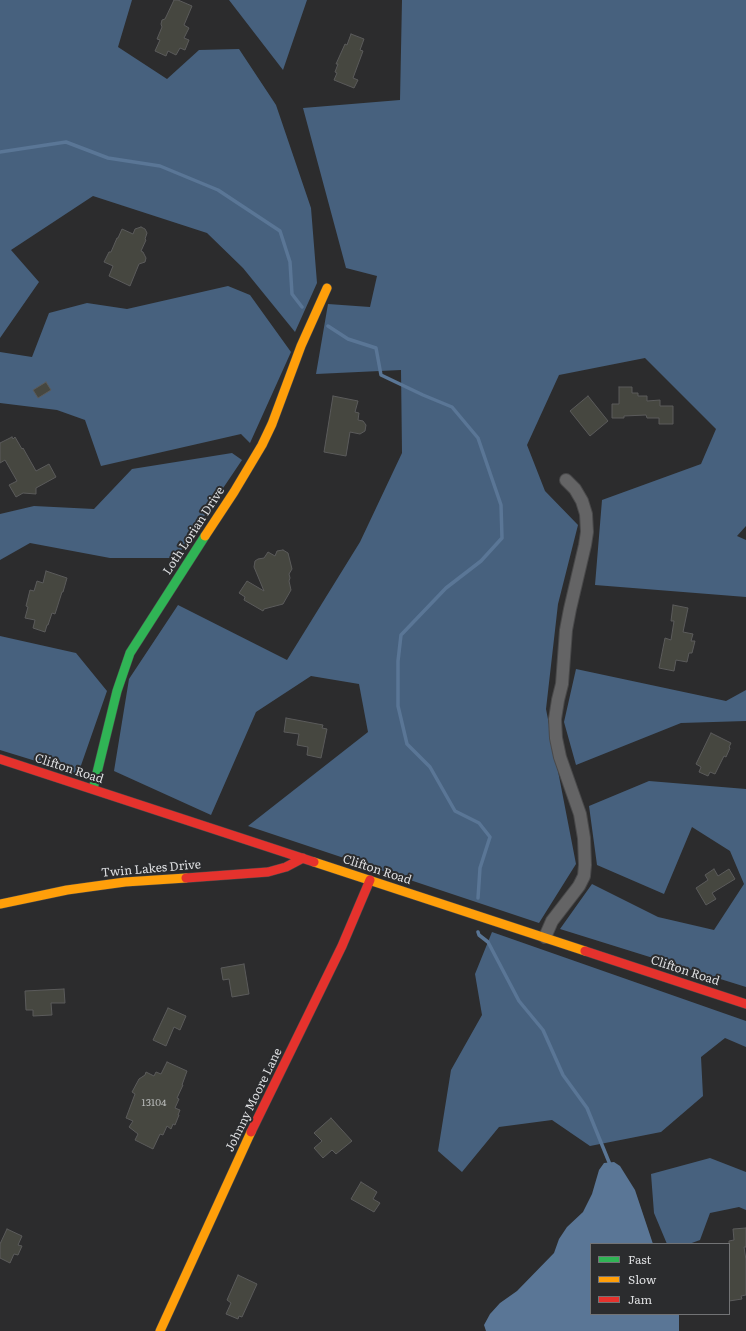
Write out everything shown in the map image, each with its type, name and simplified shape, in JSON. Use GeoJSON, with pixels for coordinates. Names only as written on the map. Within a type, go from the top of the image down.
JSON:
{"type":"FeatureCollection","features":[{"type":"Feature","properties":{"kind":"street","name":"Loth Lorian Drive"},"geometry":{"type":"LineString","coordinates":[[93,789],[116,690],[130,653],[234,492],[262,445],[272,424],[308,328],[327,288]]}},
{"type":"Feature","properties":{"kind":"street"},"geometry":{"type":"LineString","coordinates":[[545,937],[552,921],[579,886],[584,876],[585,865],[584,838],[580,814],[560,757],[556,738],[555,719],[562,684],[566,630],[587,532],[586,514],[582,501],[575,489],[566,480]]}},
{"type":"Feature","properties":{"kind":"street","name":"Clifton Road"},"geometry":{"type":"LineString","coordinates":[[0,759],[746,1004]]}},
{"type":"Feature","properties":{"kind":"street","name":"Twin Lakes Drive"},"geometry":{"type":"LineString","coordinates":[[0,904],[67,890],[124,882],[268,872],[303,858]]}},
{"type":"Feature","properties":{"kind":"street","name":"Johnny Moore Lane"},"geometry":{"type":"LineString","coordinates":[[160,1331],[232,1172],[342,946],[370,880]]}},
{"type":"Feature","properties":{"kind":"shaded area"},"geometry":{"type":"Polygon","coordinates":[[[0,0],[132,0],[118,47],[167,79],[199,50],[239,49],[276,105],[311,208],[317,283],[295,332],[243,268],[207,233],[93,196],[11,250],[39,282],[0,338],[0,0]]]}},
{"type":"Feature","properties":{"kind":"shaded area"},"geometry":{"type":"Polygon","coordinates":[[[229,0],[307,0],[283,70],[229,0]]]}},
{"type":"Feature","properties":{"kind":"shaded area"},"geometry":{"type":"Polygon","coordinates":[[[402,0],[746,0],[746,526],[737,536],[746,540],[746,597],[595,585],[602,500],[701,464],[716,429],[645,358],[559,375],[527,445],[545,491],[578,525],[558,604],[546,709],[576,864],[539,923],[248,826],[368,732],[359,684],[311,676],[256,712],[211,815],[114,771],[129,679],[178,605],[287,660],[360,542],[402,453],[401,370],[316,374],[328,304],[370,307],[377,276],[346,268],[303,108],[400,100],[402,0]]]}},
{"type":"Feature","properties":{"kind":"shaded area"},"geometry":{"type":"Polygon","coordinates":[[[228,286],[250,295],[291,352],[250,443],[241,434],[101,466],[85,420],[57,410],[0,403],[0,352],[32,357],[49,313],[87,303],[127,309],[228,286]]]}},
{"type":"Feature","properties":{"kind":"shaded area"},"geometry":{"type":"Polygon","coordinates":[[[232,453],[242,460],[176,558],[110,558],[30,543],[0,560],[0,514],[34,506],[94,509],[132,469],[232,453]]]}},
{"type":"Feature","properties":{"kind":"shaded area"},"geometry":{"type":"Polygon","coordinates":[[[0,636],[76,653],[107,691],[78,774],[0,750],[0,636]]]}},
{"type":"Feature","properties":{"kind":"shaded area"},"geometry":{"type":"Polygon","coordinates":[[[576,669],[726,701],[746,690],[746,721],[681,723],[576,765],[564,722],[576,669]]]}},
{"type":"Feature","properties":{"kind":"shaded area"},"geometry":{"type":"Polygon","coordinates":[[[649,781],[746,789],[746,987],[560,929],[592,884],[658,917],[714,930],[744,884],[730,851],[692,827],[664,894],[597,865],[589,806],[649,781]]]}},
{"type":"Feature","properties":{"kind":"shaded area"},"geometry":{"type":"Polygon","coordinates":[[[492,932],[746,1021],[746,1047],[725,1038],[701,1057],[703,1096],[661,1132],[590,1146],[552,1120],[499,1127],[462,1172],[438,1151],[451,1070],[482,1015],[475,974],[492,932]]]}},
{"type":"Feature","properties":{"kind":"shaded area"},"geometry":{"type":"Polygon","coordinates":[[[710,1158],[746,1172],[746,1210],[739,1207],[710,1213],[700,1240],[692,1243],[667,1243],[654,1213],[651,1174],[710,1158]]]}},
{"type":"Feature","properties":{"kind":"shaded area"},"geometry":{"type":"Polygon","coordinates":[[[614,1162],[620,1166],[635,1190],[653,1243],[590,1243],[590,1315],[679,1315],[679,1331],[486,1331],[484,1325],[490,1314],[500,1303],[517,1291],[554,1253],[559,1239],[567,1227],[583,1212],[592,1194],[599,1170],[604,1163],[614,1162]]]}},
{"type":"Feature","properties":{"kind":"building"},"geometry":{"type":"Polygon","coordinates":[[[174,0],[178,0],[192,6],[184,25],[189,28],[184,38],[189,40],[185,50],[180,48],[176,55],[168,51],[166,56],[155,51],[160,40],[157,39],[162,27],[162,20],[165,19],[174,0]]]}},
{"type":"Feature","properties":{"kind":"building"},"geometry":{"type":"Polygon","coordinates":[[[351,34],[364,39],[360,50],[363,51],[353,78],[358,80],[354,88],[334,80],[337,73],[335,72],[338,64],[336,64],[345,44],[347,45],[351,34]]]}},
{"type":"Feature","properties":{"kind":"building"},"geometry":{"type":"Polygon","coordinates":[[[141,227],[145,229],[147,233],[146,240],[141,251],[146,258],[145,262],[139,264],[130,286],[109,276],[113,266],[104,262],[109,252],[111,252],[122,229],[133,234],[135,229],[141,227]]]}},
{"type":"Feature","properties":{"kind":"building"},"geometry":{"type":"Polygon","coordinates":[[[46,382],[51,390],[38,398],[33,390],[46,382]]]}},
{"type":"Feature","properties":{"kind":"building"},"geometry":{"type":"Polygon","coordinates":[[[619,387],[632,387],[632,393],[638,393],[638,396],[647,396],[647,401],[660,400],[660,406],[673,406],[673,424],[659,424],[659,418],[647,418],[646,415],[612,418],[612,404],[619,404],[619,387]]]}},
{"type":"Feature","properties":{"kind":"building"},"geometry":{"type":"Polygon","coordinates":[[[333,396],[358,401],[355,412],[359,413],[358,420],[363,421],[366,425],[365,431],[360,434],[350,432],[346,456],[324,452],[333,396]]]}},
{"type":"Feature","properties":{"kind":"building"},"geometry":{"type":"Polygon","coordinates":[[[588,396],[608,421],[590,436],[570,411],[588,396]]]}},
{"type":"Feature","properties":{"kind":"building"},"geometry":{"type":"Polygon","coordinates":[[[12,437],[13,439],[15,437],[22,449],[23,448],[36,471],[49,464],[56,477],[36,488],[36,494],[23,493],[16,497],[9,485],[17,481],[5,460],[0,463],[0,443],[12,437]]]}},
{"type":"Feature","properties":{"kind":"building"},"geometry":{"type":"Polygon","coordinates":[[[283,550],[288,553],[292,569],[289,574],[291,590],[283,604],[264,609],[263,611],[244,600],[245,597],[239,593],[247,581],[264,591],[254,567],[255,561],[264,558],[268,552],[275,556],[277,551],[283,550]]]}},
{"type":"Feature","properties":{"kind":"building"},"geometry":{"type":"Polygon","coordinates":[[[46,571],[67,578],[55,614],[52,613],[45,632],[33,628],[35,620],[25,618],[30,590],[34,591],[37,581],[43,583],[46,571]]]}},
{"type":"Feature","properties":{"kind":"building"},"geometry":{"type":"Polygon","coordinates":[[[673,605],[688,608],[683,632],[693,634],[691,641],[695,641],[692,653],[689,653],[687,662],[676,660],[674,671],[659,668],[665,638],[671,640],[674,621],[671,621],[673,605]]]}},
{"type":"Feature","properties":{"kind":"building"},"geometry":{"type":"Polygon","coordinates":[[[286,718],[323,725],[322,728],[327,729],[321,758],[307,755],[308,747],[297,745],[299,734],[284,732],[286,718]]]}},
{"type":"Feature","properties":{"kind":"building"},"geometry":{"type":"Polygon","coordinates":[[[711,733],[731,743],[726,757],[724,756],[715,774],[710,772],[708,776],[699,772],[701,767],[696,764],[711,733]]]}},
{"type":"Feature","properties":{"kind":"building"},"geometry":{"type":"Polygon","coordinates":[[[714,869],[718,876],[729,869],[735,879],[712,893],[716,899],[706,905],[696,888],[708,880],[705,875],[714,869]]]}},
{"type":"Feature","properties":{"kind":"building"},"geometry":{"type":"Polygon","coordinates":[[[244,964],[249,994],[232,997],[229,979],[223,980],[221,968],[244,964]]]}},
{"type":"Feature","properties":{"kind":"building"},"geometry":{"type":"Polygon","coordinates":[[[64,989],[65,1003],[51,1003],[52,1015],[33,1016],[33,1010],[26,1010],[25,991],[64,989]]]}},
{"type":"Feature","properties":{"kind":"building"},"geometry":{"type":"Polygon","coordinates":[[[168,1008],[186,1016],[180,1030],[174,1027],[166,1046],[153,1040],[168,1008]]]}},
{"type":"Feature","properties":{"kind":"building"},"geometry":{"type":"Polygon","coordinates":[[[167,1062],[187,1071],[177,1098],[179,1099],[175,1108],[180,1110],[175,1125],[173,1124],[171,1129],[167,1126],[163,1135],[160,1134],[153,1149],[135,1140],[138,1134],[129,1127],[133,1121],[126,1118],[135,1094],[132,1092],[139,1079],[145,1075],[146,1072],[154,1076],[156,1072],[161,1074],[167,1062]]]}},
{"type":"Feature","properties":{"kind":"building"},"geometry":{"type":"Polygon","coordinates":[[[331,1118],[352,1141],[336,1154],[332,1150],[323,1158],[314,1148],[322,1141],[314,1133],[331,1118]]]}},
{"type":"Feature","properties":{"kind":"building"},"geometry":{"type":"Polygon","coordinates":[[[361,1182],[377,1192],[373,1199],[380,1203],[374,1212],[351,1199],[361,1182]]]}},
{"type":"Feature","properties":{"kind":"building"},"geometry":{"type":"Polygon","coordinates":[[[746,1228],[746,1247],[744,1247],[746,1260],[746,1295],[741,1296],[742,1299],[730,1301],[729,1241],[734,1240],[733,1229],[746,1228]]]}},
{"type":"Feature","properties":{"kind":"building"},"geometry":{"type":"Polygon","coordinates":[[[7,1229],[22,1236],[18,1245],[22,1246],[18,1255],[14,1254],[10,1263],[0,1258],[0,1244],[7,1229]]]}},
{"type":"Feature","properties":{"kind":"building"},"geometry":{"type":"Polygon","coordinates":[[[238,1275],[257,1284],[242,1317],[239,1316],[238,1319],[226,1314],[231,1303],[227,1300],[238,1275]]]}},
{"type":"Feature","properties":{"kind":"waterway"},"geometry":{"type":"LineString","coordinates":[[0,152],[66,142],[108,158],[160,166],[218,190],[280,231],[290,262],[292,294],[302,307]]}},
{"type":"Feature","properties":{"kind":"waterway"},"geometry":{"type":"LineString","coordinates":[[328,326],[348,339],[376,348],[381,375],[452,407],[478,438],[501,505],[502,538],[481,561],[446,588],[401,635],[398,661],[398,706],[407,744],[430,767],[455,811],[479,823],[490,837],[480,868],[478,898]]}},
{"type":"Feature","properties":{"kind":"waterway"},"geometry":{"type":"LineString","coordinates":[[478,932],[479,935],[488,942],[519,1001],[543,1030],[563,1075],[587,1108],[611,1167]]}},
{"type":"Feature","properties":{"kind":"traffic: fast"},"geometry":{"type":"LineString","coordinates":[[93,789],[117,691],[130,653],[205,536]]}},
{"type":"Feature","properties":{"kind":"traffic: slow"},"geometry":{"type":"LineString","coordinates":[[205,536],[234,492],[262,445],[272,424],[301,346],[327,288]]}},
{"type":"Feature","properties":{"kind":"traffic: slow"},"geometry":{"type":"LineString","coordinates":[[314,862],[585,951]]}},
{"type":"Feature","properties":{"kind":"traffic: slow"},"geometry":{"type":"LineString","coordinates":[[0,904],[67,890],[125,882],[186,878]]}},
{"type":"Feature","properties":{"kind":"traffic: slow"},"geometry":{"type":"LineString","coordinates":[[160,1331],[251,1132]]}},
{"type":"Feature","properties":{"kind":"traffic: jam"},"geometry":{"type":"LineString","coordinates":[[0,759],[314,862]]}},
{"type":"Feature","properties":{"kind":"traffic: jam"},"geometry":{"type":"LineString","coordinates":[[186,878],[268,872],[286,867],[303,858]]}},
{"type":"Feature","properties":{"kind":"traffic: jam"},"geometry":{"type":"LineString","coordinates":[[251,1132],[342,946],[370,880]]}},
{"type":"Feature","properties":{"kind":"traffic: jam"},"geometry":{"type":"LineString","coordinates":[[585,951],[746,1004]]}}]}
